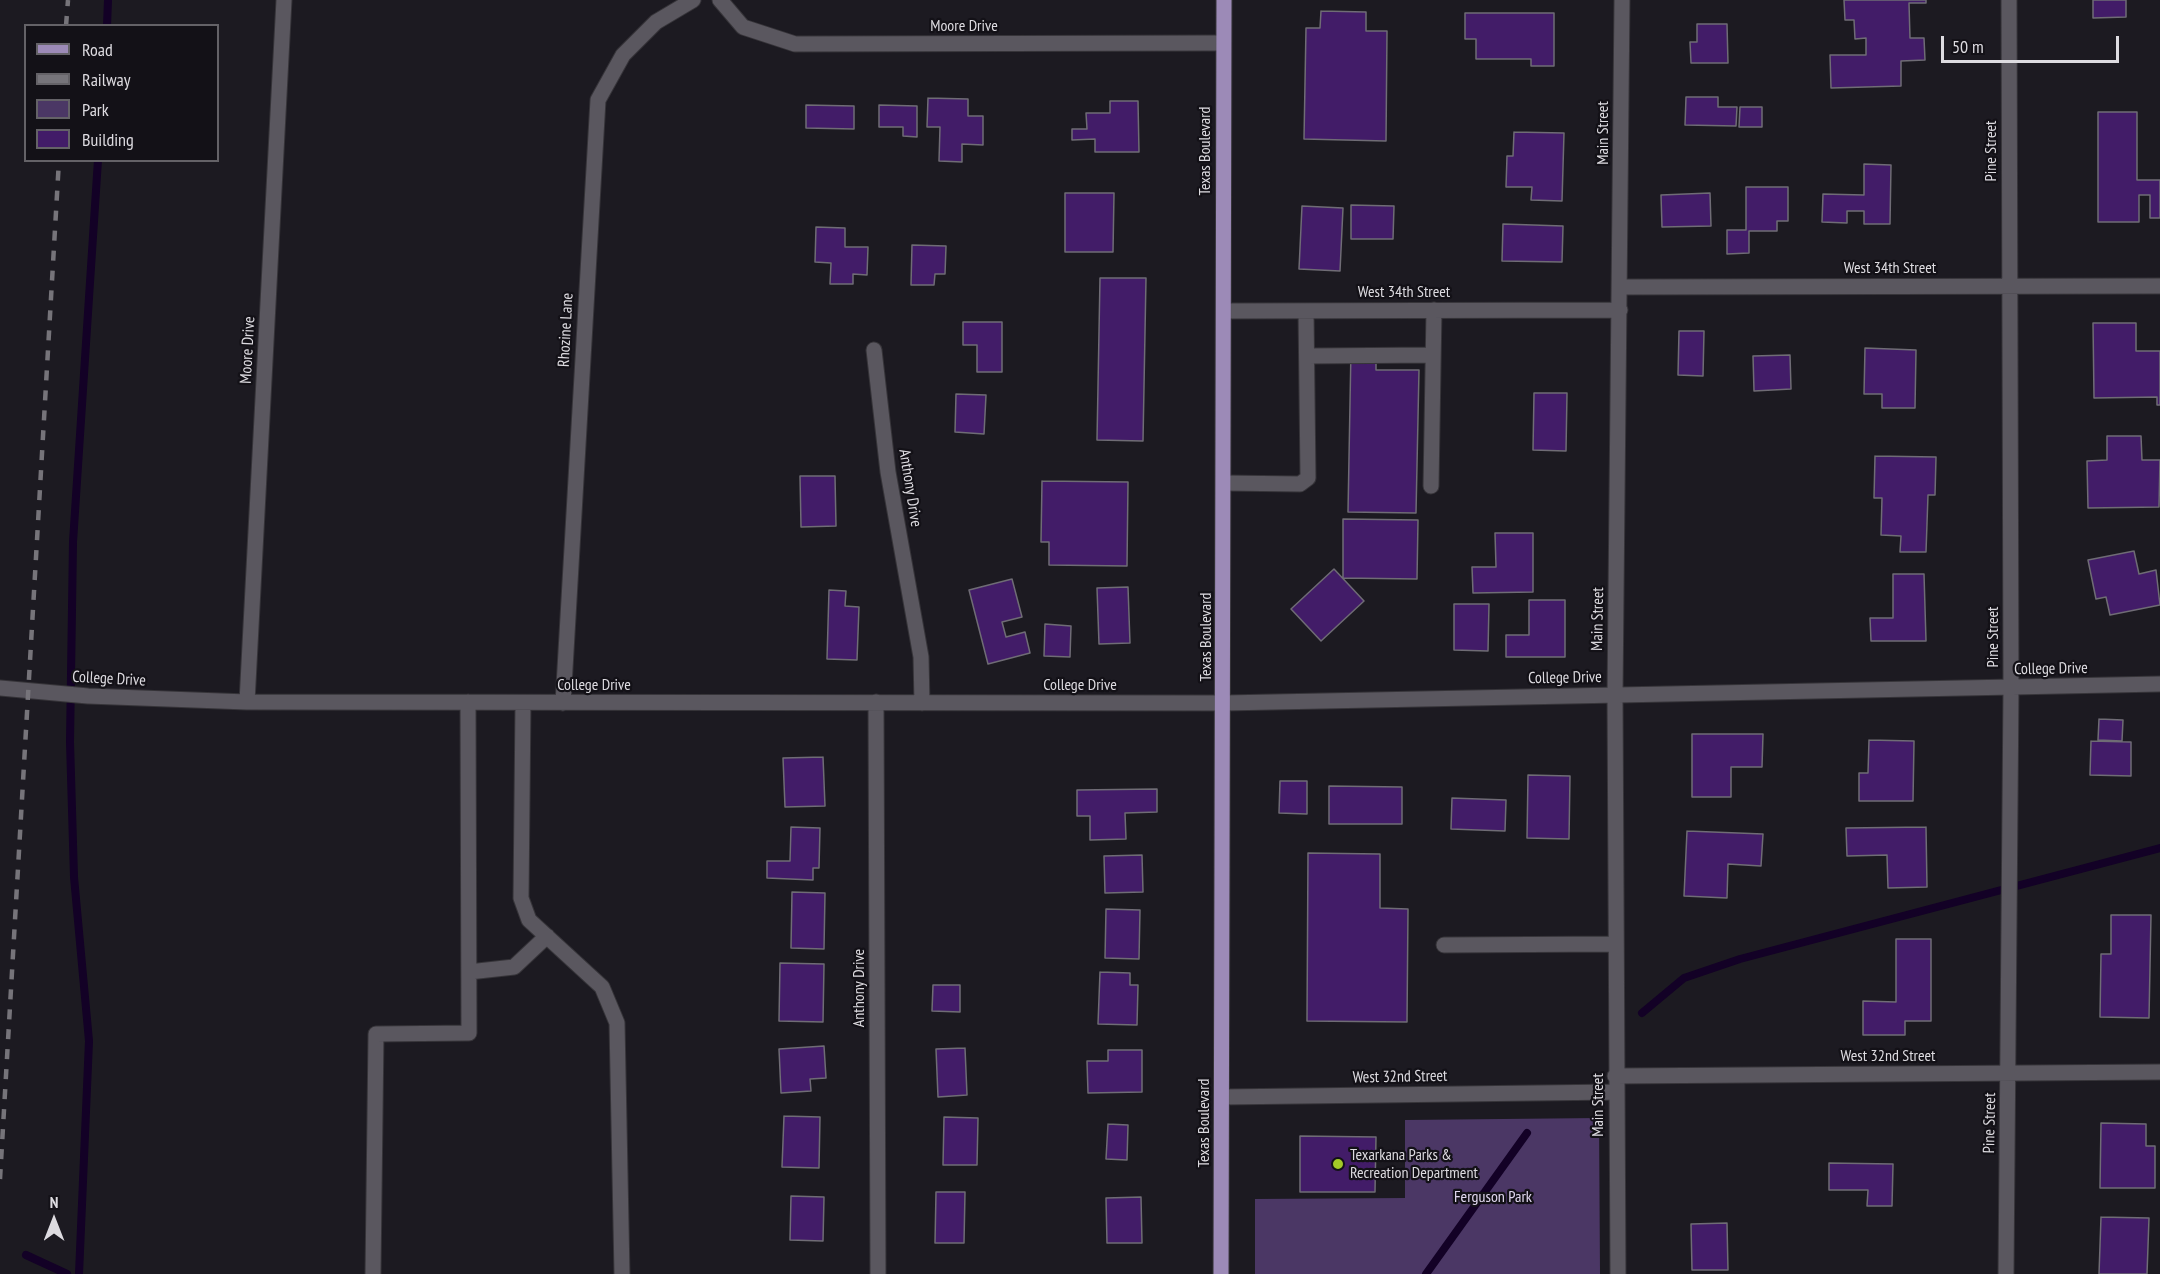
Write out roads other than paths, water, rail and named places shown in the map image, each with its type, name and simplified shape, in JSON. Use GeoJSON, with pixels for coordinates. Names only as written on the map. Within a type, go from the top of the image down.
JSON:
{"type":"FeatureCollection","features":[{"type":"Feature","properties":{"kind":"main road","name":"Texas Boulevard"},"geometry":{"type":"LineString","coordinates":[[1221,1274],[1224,0]]}},
{"type":"Feature","properties":{"kind":"street","name":"Moore Drive"},"geometry":{"type":"LineString","coordinates":[[247,702],[284,0]]}},
{"type":"Feature","properties":{"kind":"street","name":"Rhozine Lane"},"geometry":{"type":"LineString","coordinates":[[563,703],[598,100],[623,55],[656,22],[693,0]]}},
{"type":"Feature","properties":{"kind":"street","name":"Moore Drive"},"geometry":{"type":"LineString","coordinates":[[720,0],[743,27],[795,44],[1223,43]]}},
{"type":"Feature","properties":{"kind":"street","name":"Main Street"},"geometry":{"type":"LineString","coordinates":[[1618,1274],[1615,695],[1621,287],[1622,0]]}},
{"type":"Feature","properties":{"kind":"street","name":"Pine Street"},"geometry":{"type":"LineString","coordinates":[[2006,1274],[2011,688],[2008,286],[2009,0]]}},
{"type":"Feature","properties":{"kind":"street","name":"West 34th Street"},"geometry":{"type":"LineString","coordinates":[[1621,287],[2160,286]]}},
{"type":"Feature","properties":{"kind":"street"},"geometry":{"type":"LineString","coordinates":[[1431,486],[1434,310]]}},
{"type":"Feature","properties":{"kind":"street","name":"West 34th Street"},"geometry":{"type":"LineString","coordinates":[[1224,311],[1620,310]]}},
{"type":"Feature","properties":{"kind":"street"},"geometry":{"type":"LineString","coordinates":[[1224,483],[1300,484],[1308,478],[1306,311]]}},
{"type":"Feature","properties":{"kind":"street","name":"Anthony Drive"},"geometry":{"type":"LineString","coordinates":[[874,350],[888,472],[921,657],[922,703]]}},
{"type":"Feature","properties":{"kind":"street"},"geometry":{"type":"LineString","coordinates":[[1306,356],[1434,355]]}},
{"type":"Feature","properties":{"kind":"street","name":"College Drive"},"geometry":{"type":"LineString","coordinates":[[0,688],[88,696],[247,702],[1224,704],[2160,684]]}},
{"type":"Feature","properties":{"kind":"street"},"geometry":{"type":"LineString","coordinates":[[373,1274],[376,1034],[469,1033],[468,702]]}},
{"type":"Feature","properties":{"kind":"street","name":"Anthony Drive"},"geometry":{"type":"LineString","coordinates":[[876,702],[878,1274]]}},
{"type":"Feature","properties":{"kind":"street"},"geometry":{"type":"LineString","coordinates":[[523,703],[521,898],[529,920],[602,987],[617,1023],[622,1274]]}},
{"type":"Feature","properties":{"kind":"street"},"geometry":{"type":"LineString","coordinates":[[469,972],[514,967],[547,936]]}},
{"type":"Feature","properties":{"kind":"street"},"geometry":{"type":"LineString","coordinates":[[1444,945],[1615,944]]}},
{"type":"Feature","properties":{"kind":"street","name":"West 32nd Street"},"geometry":{"type":"LineString","coordinates":[[1616,1076],[2160,1072]]}},
{"type":"Feature","properties":{"kind":"street","name":"West 32nd Street"},"geometry":{"type":"LineString","coordinates":[[1222,1097],[1616,1092]]}},
{"type":"Feature","properties":{"kind":"waterway"},"geometry":{"type":"LineString","coordinates":[[107,24],[108,0]]}},
{"type":"Feature","properties":{"kind":"waterway"},"geometry":{"type":"LineString","coordinates":[[79,1274],[89,1041],[74,877],[70,742],[73,542],[98,162]]}},
{"type":"Feature","properties":{"kind":"waterway"},"geometry":{"type":"LineString","coordinates":[[1642,1013],[1684,978],[1740,959],[2160,848]]}},
{"type":"Feature","properties":{"kind":"waterway"},"geometry":{"type":"LineString","coordinates":[[1426,1274],[1527,1133]]}},
{"type":"Feature","properties":{"kind":"waterway"},"geometry":{"type":"LineString","coordinates":[[26,1255],[67,1274]]}},
{"type":"Feature","properties":{"kind":"railway"},"geometry":{"type":"LineString","coordinates":[[66,24],[68,0]]}},
{"type":"Feature","properties":{"kind":"railway"},"geometry":{"type":"LineString","coordinates":[[0,1179],[59,162]]}},
{"type":"Feature","properties":{"kind":"place","name":"Texarkana Parks & Recreation Department"},"geometry":{"type":"Point","coordinates":[1338,1164]}},
{"type":"Feature","properties":{"kind":"park label","name":"Ferguson Park"},"geometry":{"type":"Point","coordinates":[1493,1197]}}]}
